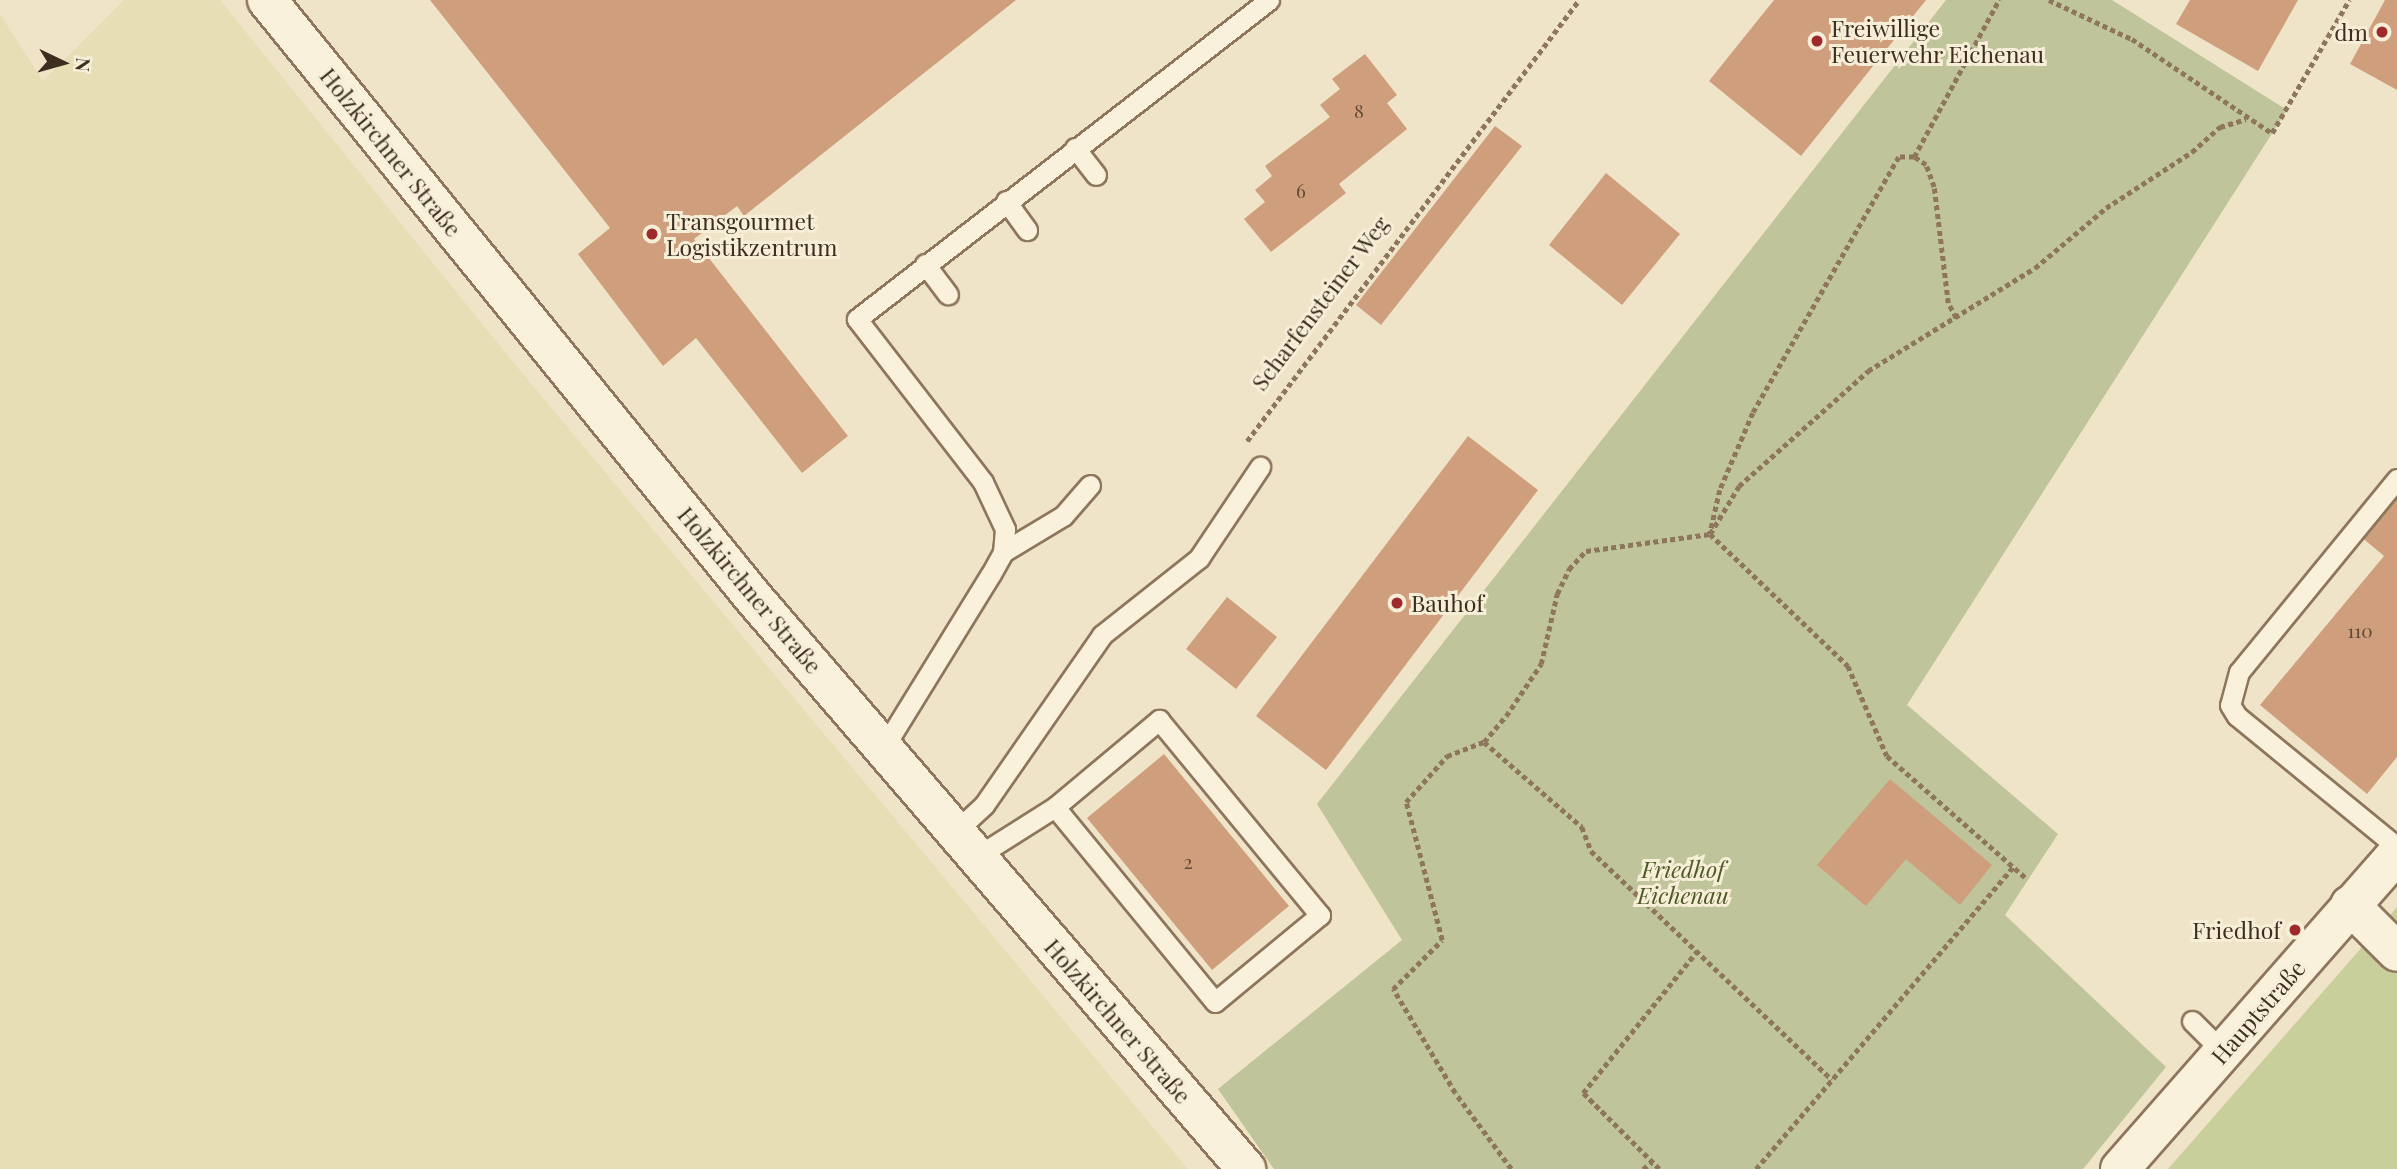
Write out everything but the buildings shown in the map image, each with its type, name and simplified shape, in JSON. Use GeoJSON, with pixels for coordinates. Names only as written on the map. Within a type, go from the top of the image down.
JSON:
{"type":"FeatureCollection","features":[{"type":"Feature","properties":{"kind":"street","name":"Holzkirchner Straße"},"geometry":{"type":"LineString","coordinates":[[267,0],[752,596],[1246,1169]]}},
{"type":"Feature","properties":{"kind":"street","name":"Hauptstraße"},"geometry":{"type":"LineString","coordinates":[[2120,1169],[2350,905],[2397,855]]}},
{"type":"Feature","properties":{"kind":"street"},"geometry":{"type":"LineString","coordinates":[[2350,905],[2397,952]]}},
{"type":"Feature","properties":{"kind":"lane"},"geometry":{"type":"LineString","coordinates":[[884,747],[1003,552],[1005,529],[983,482],[857,319],[1269,0]]}},
{"type":"Feature","properties":{"kind":"lane"},"geometry":{"type":"LineString","coordinates":[[1076,148],[1096,175]]}},
{"type":"Feature","properties":{"kind":"lane"},"geometry":{"type":"LineString","coordinates":[[1006,201],[1027,230]]}},
{"type":"Feature","properties":{"kind":"lane"},"geometry":{"type":"LineString","coordinates":[[925,264],[948,294]]}},
{"type":"Feature","properties":{"kind":"lane"},"geometry":{"type":"LineString","coordinates":[[965,844],[984,805],[1102,635],[1199,558],[1260,467]]}},
{"type":"Feature","properties":{"kind":"lane"},"geometry":{"type":"LineString","coordinates":[[2397,479],[2239,672],[2230,705],[2237,716],[2397,847]]}},
{"type":"Feature","properties":{"kind":"lane"},"geometry":{"type":"LineString","coordinates":[[1003,552],[1063,516],[1090,485]]}},
{"type":"Feature","properties":{"kind":"lane"},"geometry":{"type":"LineString","coordinates":[[965,844],[1055,807],[1159,720],[1320,915],[1216,1002],[1055,807]]}},
{"type":"Feature","properties":{"kind":"lane"},"geometry":{"type":"LineString","coordinates":[[2192,1021],[2224,1052]]}},
{"type":"Feature","properties":{"kind":"path","name":"Scharfensteiner Weg"},"geometry":{"type":"LineString","coordinates":[[1244,446],[1578,0]]}},
{"type":"Feature","properties":{"kind":"path"},"geometry":{"type":"LineString","coordinates":[[1914,156],[1999,0]]}},
{"type":"Feature","properties":{"kind":"path"},"geometry":{"type":"LineString","coordinates":[[2049,0],[2132,39],[2246,119],[2272,133],[2349,0]]}},
{"type":"Feature","properties":{"kind":"path"},"geometry":{"type":"LineString","coordinates":[[1710,534],[1739,486],[1868,371],[2035,268],[2106,208],[2192,152],[2220,127],[2246,119]]}},
{"type":"Feature","properties":{"kind":"path"},"geometry":{"type":"LineString","coordinates":[[1710,534],[1720,490],[1754,412],[1899,157],[1914,156],[1926,164],[1934,187],[1948,303],[1956,318]]}},
{"type":"Feature","properties":{"kind":"path"},"geometry":{"type":"LineString","coordinates":[[1511,1169],[1455,1093],[1393,989],[1442,940],[1406,802],[1447,756],[1484,741],[1541,664],[1557,594],[1569,569],[1586,551],[1710,534]]}},
{"type":"Feature","properties":{"kind":"path"},"geometry":{"type":"LineString","coordinates":[[1710,534],[1849,666],[1887,756],[2027,879]]}},
{"type":"Feature","properties":{"kind":"path"},"geometry":{"type":"LineString","coordinates":[[1484,741],[1582,827],[1591,851],[1832,1080]]}},
{"type":"Feature","properties":{"kind":"path"},"geometry":{"type":"LineString","coordinates":[[1756,1169],[2013,867]]}},
{"type":"Feature","properties":{"kind":"path"},"geometry":{"type":"LineString","coordinates":[[1659,1169],[1583,1093],[1697,951]]}},
{"type":"Feature","properties":{"kind":"path"},"geometry":{"type":"LineString","coordinates":[[1643,1169],[1652,1162]]}},
{"type":"Feature","properties":{"kind":"shaded area"},"geometry":{"type":"Polygon","coordinates":[[[124,0],[220,0],[513,362],[1188,1169],[0,1169],[0,14],[43,81],[124,0]]]}},
{"type":"Feature","properties":{"kind":"green space","name":"Friedhof Eichenau"},"geometry":{"type":"Polygon","coordinates":[[[1946,0],[2112,0],[2287,110],[1907,705],[2058,834],[2005,915],[2166,1067],[2083,1169],[1274,1169],[1218,1089],[1402,940],[1317,804],[1946,0]]]}},
{"type":"Feature","properties":{"kind":"green space"},"geometry":{"type":"Polygon","coordinates":[[[2397,907],[2397,1169],[2168,1169],[2397,907]]]}},
{"type":"Feature","properties":{"kind":"place","name":"dm"},"geometry":{"type":"Point","coordinates":[2382,32]}},
{"type":"Feature","properties":{"kind":"place","name":"Freiwillige Feuerwehr Eichenau"},"geometry":{"type":"Point","coordinates":[1817,41]}},
{"type":"Feature","properties":{"kind":"place","name":"Transgourmet Logistikzentrum"},"geometry":{"type":"Point","coordinates":[652,234]}},
{"type":"Feature","properties":{"kind":"place","name":"Bauhof"},"geometry":{"type":"Point","coordinates":[1397,603]}},
{"type":"Feature","properties":{"kind":"place","name":"Friedhof"},"geometry":{"type":"Point","coordinates":[2295,930]}}]}
